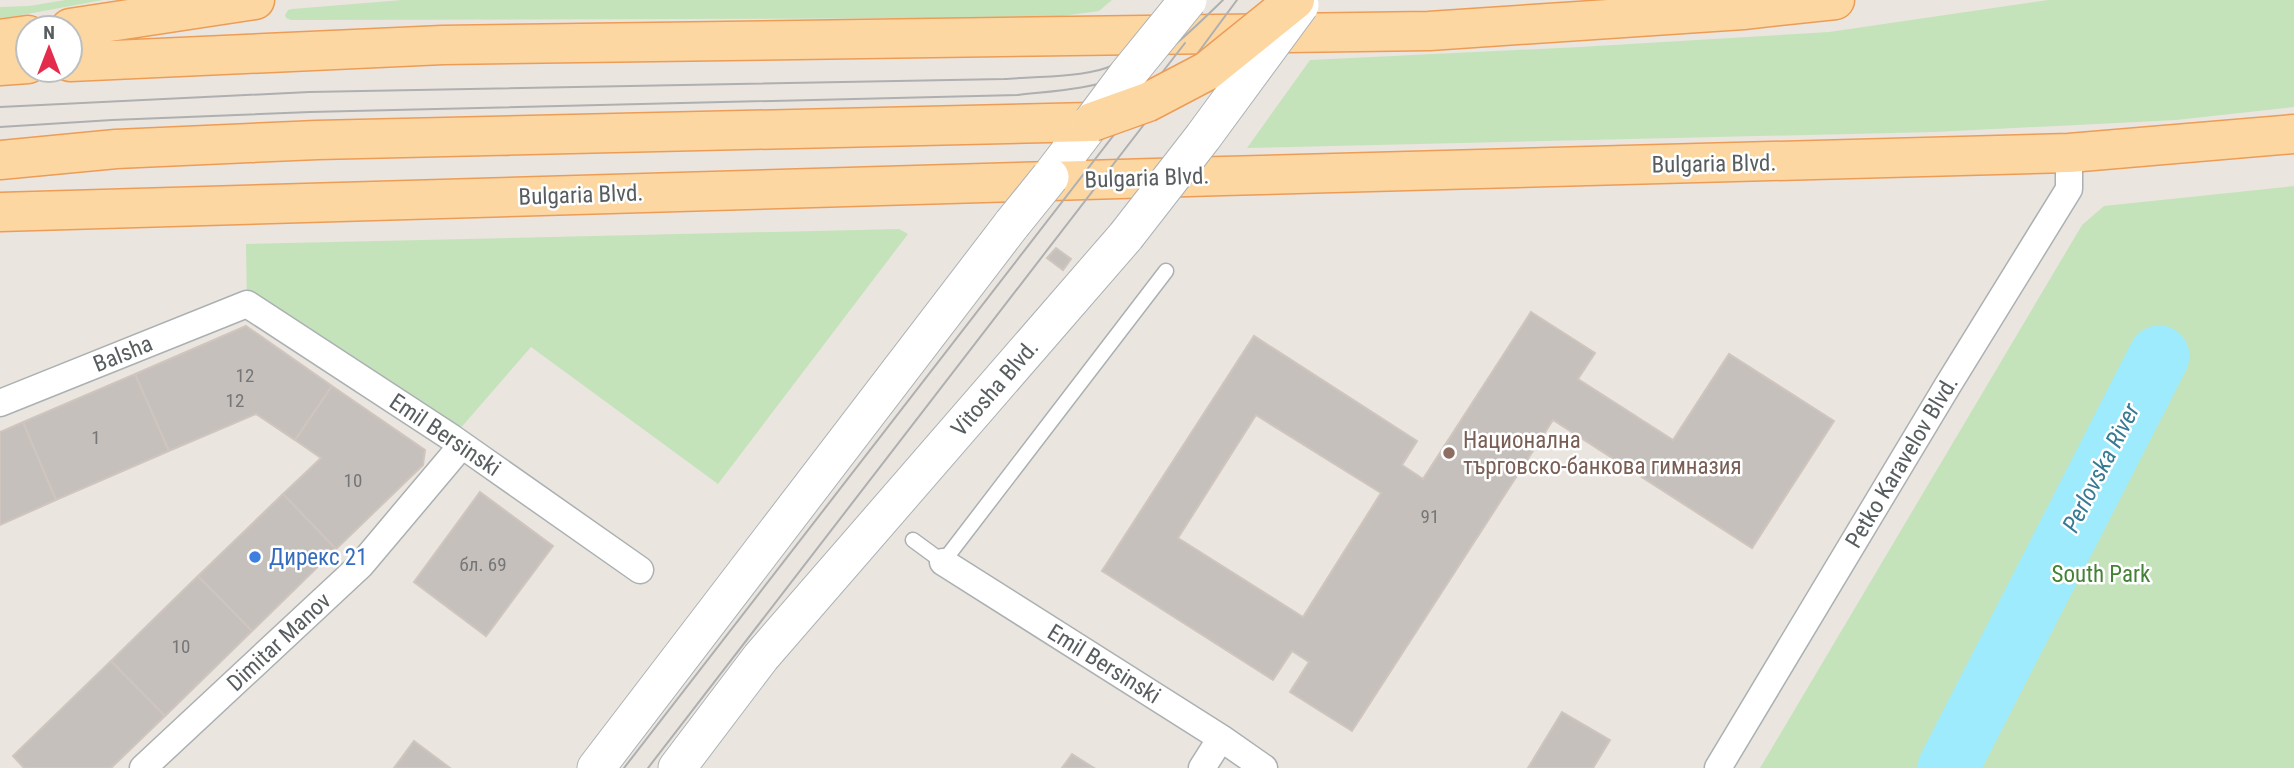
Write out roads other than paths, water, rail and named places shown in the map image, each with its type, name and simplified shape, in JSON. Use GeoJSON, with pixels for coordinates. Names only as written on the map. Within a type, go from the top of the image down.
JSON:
{"type":"FeatureCollection","features":[{"type":"Feature","properties":{"kind":"main road"},"geometry":{"type":"LineString","coordinates":[[84,26],[254,0]]}},
{"type":"Feature","properties":{"kind":"main road"},"geometry":{"type":"LineString","coordinates":[[0,160],[116,149],[317,140],[1092,122],[1149,102],[1207,71],[1295,0]]}},
{"type":"Feature","properties":{"kind":"main road"},"geometry":{"type":"LineString","coordinates":[[84,61],[443,44],[1429,30],[1743,10],[1835,0]]}},
{"type":"Feature","properties":{"kind":"main road","name":"Bulgaria Blvd."},"geometry":{"type":"LineString","coordinates":[[0,212],[2069,153],[2294,134]]}},
{"type":"Feature","properties":{"kind":"street"},"geometry":{"type":"LineString","coordinates":[[596,768],[1012,224],[1188,0]]}},
{"type":"Feature","properties":{"kind":"street","name":"Vitosha Blvd."},"geometry":{"type":"LineString","coordinates":[[677,768],[761,657],[1126,236],[1304,0]]}},
{"type":"Feature","properties":{"kind":"street","name":"Petko Karavelov Blvd."},"geometry":{"type":"LineString","coordinates":[[1718,768],[2069,189],[2069,153]]}},
{"type":"Feature","properties":{"kind":"street","name":"Emil Bersinski"},"geometry":{"type":"LineString","coordinates":[[247,304],[462,445],[640,570]]}},
{"type":"Feature","properties":{"kind":"street","name":"Balsha"},"geometry":{"type":"LineString","coordinates":[[0,403],[247,304]]}},
{"type":"Feature","properties":{"kind":"street","name":"Dimitar Manov"},"geometry":{"type":"LineString","coordinates":[[143,768],[361,565],[462,445]]}},
{"type":"Feature","properties":{"kind":"street","name":"Emil Bersinski"},"geometry":{"type":"LineString","coordinates":[[943,562],[1264,768]]}},
{"type":"Feature","properties":{"kind":"street"},"geometry":{"type":"LineString","coordinates":[[1202,768],[1221,738]]}},
{"type":"Feature","properties":{"kind":"lane"},"geometry":{"type":"LineString","coordinates":[[913,541],[943,562],[1166,271]]}},
{"type":"Feature","properties":{"kind":"waterway","name":"Perlovska River"},"geometry":{"type":"LineString","coordinates":[[1948,768],[2159,356]]}},
{"type":"Feature","properties":{"kind":"tram line"},"geometry":{"type":"LineString","coordinates":[[0,107],[309,92],[1004,79],[1070,75],[1106,68],[1131,56],[1197,0]]}},
{"type":"Feature","properties":{"kind":"tram line"},"geometry":{"type":"LineString","coordinates":[[0,127],[310,112],[1018,95],[1099,84],[1138,70],[1177,43],[1223,0]]}},
{"type":"Feature","properties":{"kind":"tram line"},"geometry":{"type":"LineString","coordinates":[[648,768],[1237,0]]}},
{"type":"Feature","properties":{"kind":"tram line"},"geometry":{"type":"LineString","coordinates":[[624,768],[1185,43]]}},
{"type":"Feature","properties":{"kind":"place","name":"Национална търговско-банкова гимназия"},"geometry":{"type":"Point","coordinates":[1449,453]}},
{"type":"Feature","properties":{"kind":"place","name":"Дирекс 21"},"geometry":{"type":"Point","coordinates":[255,557]}},
{"type":"Feature","properties":{"kind":"park label","name":"South Park"},"geometry":{"type":"Point","coordinates":[2101,574]}}]}
